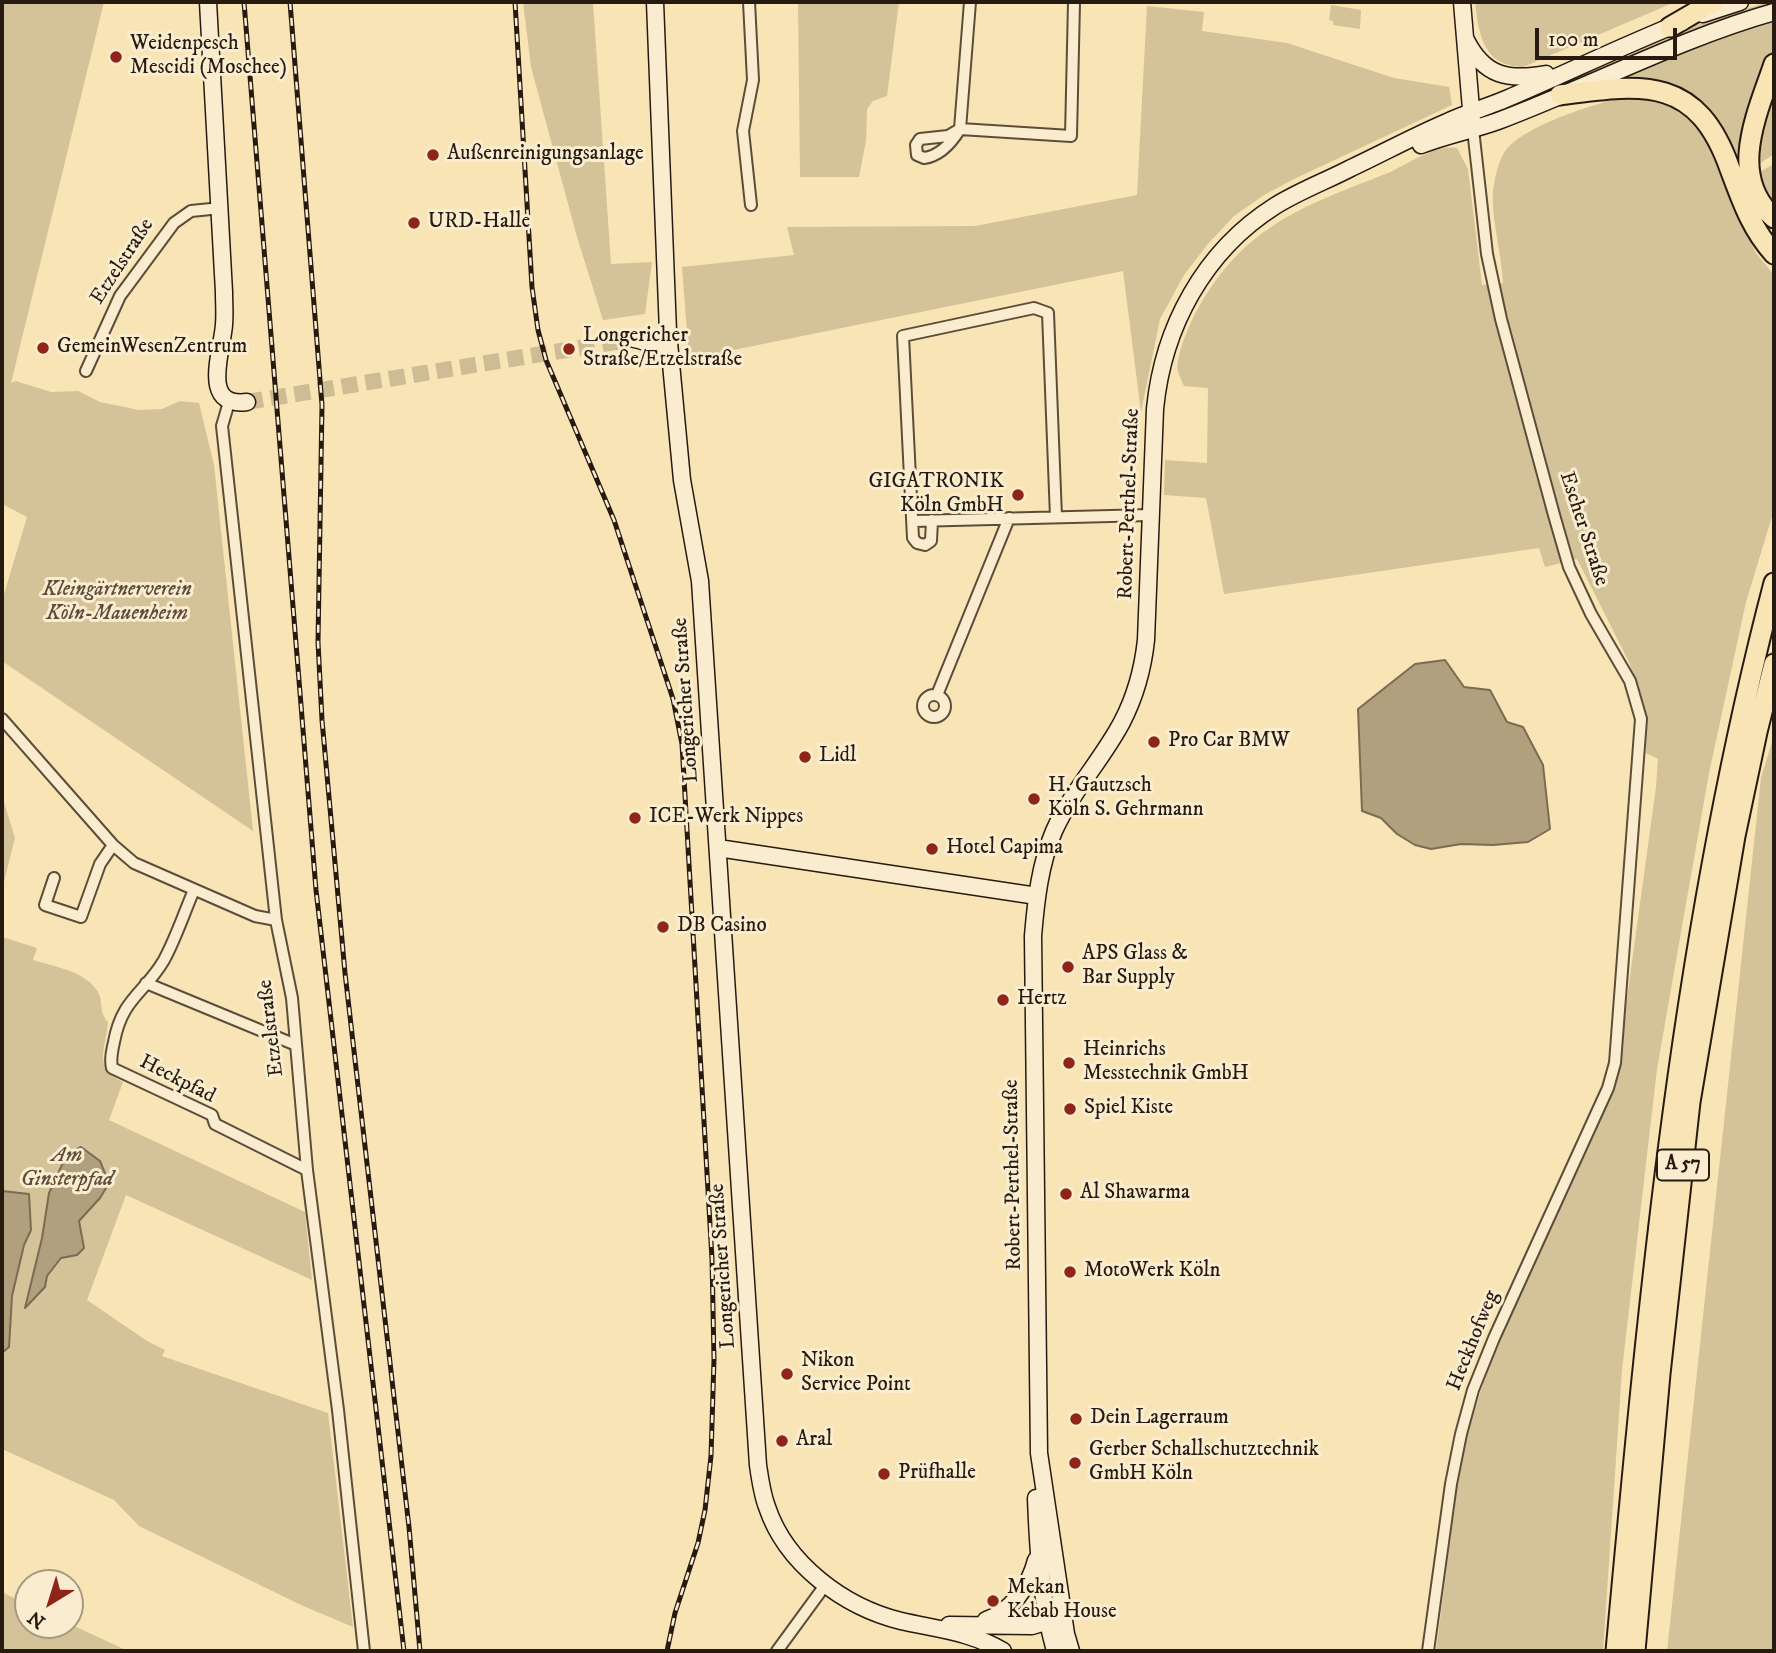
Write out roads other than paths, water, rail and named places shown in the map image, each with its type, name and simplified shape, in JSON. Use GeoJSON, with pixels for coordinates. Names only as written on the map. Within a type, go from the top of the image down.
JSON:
{"type":"FeatureCollection","features":[{"type":"Feature","properties":{"kind":"highway"},"geometry":{"type":"LineString","coordinates":[[1670,27],[1713,2]]}},
{"type":"Feature","properties":{"kind":"highway"},"geometry":{"type":"LineString","coordinates":[[1774,64],[1755,123],[1748,161],[1750,183],[1756,197],[1774,218]]}},
{"type":"Feature","properties":{"kind":"highway"},"geometry":{"type":"LineString","coordinates":[[1560,94],[1637,87],[1666,93],[1689,104],[1706,119],[1716,135],[1746,214],[1760,238],[1774,254]]}},
{"type":"Feature","properties":{"kind":"highway","name":"A 57"},"geometry":{"type":"LineString","coordinates":[[1616,1651],[1641,1375],[1673,1108],[1698,938],[1737,740],[1774,583]]}},
{"type":"Feature","properties":{"kind":"highway","name":"A 57"},"geometry":{"type":"LineString","coordinates":[[1635,1651],[1660,1374],[1690,1102],[1735,836],[1774,664]]}},
{"type":"Feature","properties":{"kind":"street","name":"Etzelstraße"},"geometry":{"type":"LineString","coordinates":[[208,2],[221,208],[224,324],[217,376],[220,392],[229,401],[222,426],[276,920],[292,998],[307,1170],[338,1410],[364,1651]]}},
{"type":"Feature","properties":{"kind":"street","name":"Longericher Straße"},"geometry":{"type":"LineString","coordinates":[[655,2],[668,332],[682,480],[700,581],[758,1465],[767,1509],[782,1539],[802,1563],[847,1599],[900,1621],[984,1640],[1003,1651]]}},
{"type":"Feature","properties":{"kind":"street"},"geometry":{"type":"LineString","coordinates":[[749,2],[753,80],[743,131],[751,205]]}},
{"type":"Feature","properties":{"kind":"street"},"geometry":{"type":"LineString","coordinates":[[970,2],[960,129],[1071,136],[1074,3]]}},
{"type":"Feature","properties":{"kind":"street","name":"Escher Straße"},"geometry":{"type":"LineString","coordinates":[[1462,2],[1487,254],[1501,319],[1569,567],[1591,614],[1630,681],[1641,719],[1615,1063]]}},
{"type":"Feature","properties":{"kind":"street"},"geometry":{"type":"LineString","coordinates":[[1472,121],[1567,71],[1670,27],[1740,2]]}},
{"type":"Feature","properties":{"kind":"street"},"geometry":{"type":"LineString","coordinates":[[1472,121],[1497,121],[1730,25],[1774,12]]}},
{"type":"Feature","properties":{"kind":"street"},"geometry":{"type":"LineString","coordinates":[[1464,38],[1473,55],[1501,75],[1525,78],[1567,71]]}},
{"type":"Feature","properties":{"kind":"street","name":"Robert-Perthel-Straße"},"geometry":{"type":"LineString","coordinates":[[1055,1651],[1046,1619],[1038,1551],[1036,1489],[1039,1453],[1033,948],[1037,896],[1046,851],[1054,831],[1082,782],[1119,727],[1138,680],[1146,640],[1157,390],[1168,343],[1185,303],[1219,254],[1246,228],[1289,198],[1447,122],[1472,121]]}},
{"type":"Feature","properties":{"kind":"street","name":"Etzelstraße"},"geometry":{"type":"LineString","coordinates":[[86,371],[120,296],[174,223],[191,211],[221,208]]}},
{"type":"Feature","properties":{"kind":"street"},"geometry":{"type":"LineString","coordinates":[[932,520],[933,537],[925,545],[917,543],[913,538],[903,336],[1034,307],[1048,313],[1056,517]]}},
{"type":"Feature","properties":{"kind":"street"},"geometry":{"type":"LineString","coordinates":[[668,332],[634,339],[647,341],[659,349],[671,363]]}},
{"type":"Feature","properties":{"kind":"street"},"geometry":{"type":"LineString","coordinates":[[229,401],[247,402]]}},
{"type":"Feature","properties":{"kind":"street"},"geometry":{"type":"LineString","coordinates":[[914,521],[1150,515]]}},
{"type":"Feature","properties":{"kind":"street"},"geometry":{"type":"LineString","coordinates":[[936,695],[1009,519]]}},
{"type":"Feature","properties":{"kind":"street"},"geometry":{"type":"LineString","coordinates":[[2,719],[113,845],[134,863],[255,916],[276,920]]}},
{"type":"Feature","properties":{"kind":"street"},"geometry":{"type":"LineString","coordinates":[[54,878],[45,905],[81,916],[100,864],[113,845]]}},
{"type":"Feature","properties":{"kind":"street"},"geometry":{"type":"LineString","coordinates":[[718,848],[1037,896]]}},
{"type":"Feature","properties":{"kind":"street","name":"Heckpfad"},"geometry":{"type":"LineString","coordinates":[[194,890],[166,957],[156,974],[128,1003],[117,1026],[110,1060],[112,1068],[212,1115],[215,1124],[307,1170]]}},
{"type":"Feature","properties":{"kind":"street"},"geometry":{"type":"LineString","coordinates":[[146,983],[296,1045]]}},
{"type":"Feature","properties":{"kind":"street","name":"Heckhofweg"},"geometry":{"type":"LineString","coordinates":[[1428,1651],[1451,1483],[1473,1390],[1608,1088],[1615,1063]]}},
{"type":"Feature","properties":{"kind":"street","name":"Robert-Perthel-Straße"},"geometry":{"type":"LineString","coordinates":[[1039,1453],[1066,1634],[1071,1651]]}},
{"type":"Feature","properties":{"kind":"street"},"geometry":{"type":"LineString","coordinates":[[980,1622],[1005,1609],[1023,1591],[1035,1565],[1038,1551]]}},
{"type":"Feature","properties":{"kind":"street"},"geometry":{"type":"LineString","coordinates":[[777,1651],[826,1584]]}},
{"type":"Feature","properties":{"kind":"street"},"geometry":{"type":"LineString","coordinates":[[1060,1591],[1056,1605],[1046,1619],[1057,1622],[1066,1634]]}},
{"type":"Feature","properties":{"kind":"street","name":"Longericher Straße"},"geometry":{"type":"LineString","coordinates":[[926,1625],[1046,1619]]}},
{"type":"Feature","properties":{"kind":"tunnel"},"geometry":{"type":"LineString","coordinates":[[247,402],[634,339]]}},
{"type":"Feature","properties":{"kind":"railway"},"geometry":{"type":"LineString","coordinates":[[244,2],[316,890],[404,1651]]}},
{"type":"Feature","properties":{"kind":"railway"},"geometry":{"type":"LineString","coordinates":[[290,2],[322,405],[318,642],[322,720],[345,973],[409,1527],[420,1651]]}},
{"type":"Feature","properties":{"kind":"railway"},"geometry":{"type":"LineString","coordinates":[[515,2],[532,287],[538,330],[546,360],[614,520],[673,699],[682,744],[712,1259],[714,1359],[711,1456],[705,1510],[698,1543],[675,1613],[667,1651]]}},
{"type":"Feature","properties":{"kind":"place","name":"Weidenpesch Mescidi (Moschee)"},"geometry":{"type":"Point","coordinates":[116,57]}},
{"type":"Feature","properties":{"kind":"place","name":"Außenreinigungsanlage"},"geometry":{"type":"Point","coordinates":[433,155]}},
{"type":"Feature","properties":{"kind":"place","name":"URD-Halle"},"geometry":{"type":"Point","coordinates":[414,223]}},
{"type":"Feature","properties":{"kind":"place","name":"GemeinWesenZentrum"},"geometry":{"type":"Point","coordinates":[43,348]}},
{"type":"Feature","properties":{"kind":"place","name":"Longericher Straße/Etzelstraße"},"geometry":{"type":"Point","coordinates":[569,349]}},
{"type":"Feature","properties":{"kind":"place","name":"GIGATRONIK Köln GmbH"},"geometry":{"type":"Point","coordinates":[1018,495]}},
{"type":"Feature","properties":{"kind":"place","name":"Pro Car BMW"},"geometry":{"type":"Point","coordinates":[1154,742]}},
{"type":"Feature","properties":{"kind":"place","name":"Lidl"},"geometry":{"type":"Point","coordinates":[805,757]}},
{"type":"Feature","properties":{"kind":"place","name":"H. Gautzsch Köln S. Gehrmann"},"geometry":{"type":"Point","coordinates":[1034,799]}},
{"type":"Feature","properties":{"kind":"place","name":"ICE-Werk Nippes"},"geometry":{"type":"Point","coordinates":[635,818]}},
{"type":"Feature","properties":{"kind":"place","name":"Hotel Capima"},"geometry":{"type":"Point","coordinates":[932,849]}},
{"type":"Feature","properties":{"kind":"place","name":"DB Casino"},"geometry":{"type":"Point","coordinates":[663,927]}},
{"type":"Feature","properties":{"kind":"place","name":"APS Glass & Bar Supply"},"geometry":{"type":"Point","coordinates":[1068,967]}},
{"type":"Feature","properties":{"kind":"place","name":"Hertz"},"geometry":{"type":"Point","coordinates":[1003,1000]}},
{"type":"Feature","properties":{"kind":"place","name":"Heinrichs Messtechnik GmbH"},"geometry":{"type":"Point","coordinates":[1069,1063]}},
{"type":"Feature","properties":{"kind":"place","name":"Spiel Kiste"},"geometry":{"type":"Point","coordinates":[1070,1109]}},
{"type":"Feature","properties":{"kind":"place","name":"Al Shawarma"},"geometry":{"type":"Point","coordinates":[1066,1194]}},
{"type":"Feature","properties":{"kind":"place","name":"MotoWerk Köln"},"geometry":{"type":"Point","coordinates":[1070,1272]}},
{"type":"Feature","properties":{"kind":"place","name":"Nikon Service Point"},"geometry":{"type":"Point","coordinates":[787,1374]}},
{"type":"Feature","properties":{"kind":"place","name":"Dein Lagerraum"},"geometry":{"type":"Point","coordinates":[1076,1419]}},
{"type":"Feature","properties":{"kind":"place","name":"Aral"},"geometry":{"type":"Point","coordinates":[782,1441]}},
{"type":"Feature","properties":{"kind":"place","name":"Gerber Schallschutztechnik GmbH Köln"},"geometry":{"type":"Point","coordinates":[1075,1463]}},
{"type":"Feature","properties":{"kind":"place","name":"Prüfhalle"},"geometry":{"type":"Point","coordinates":[884,1474]}},
{"type":"Feature","properties":{"kind":"place","name":"Mekan Kebab House"},"geometry":{"type":"Point","coordinates":[993,1601]}},
{"type":"Feature","properties":{"kind":"park label","name":"Kleingärtnerverein Köln-Mauenheim"},"geometry":{"type":"Point","coordinates":[117,603]}},
{"type":"Feature","properties":{"kind":"park label","name":"Am Ginsterpfad"},"geometry":{"type":"Point","coordinates":[67,1169]}}]}
